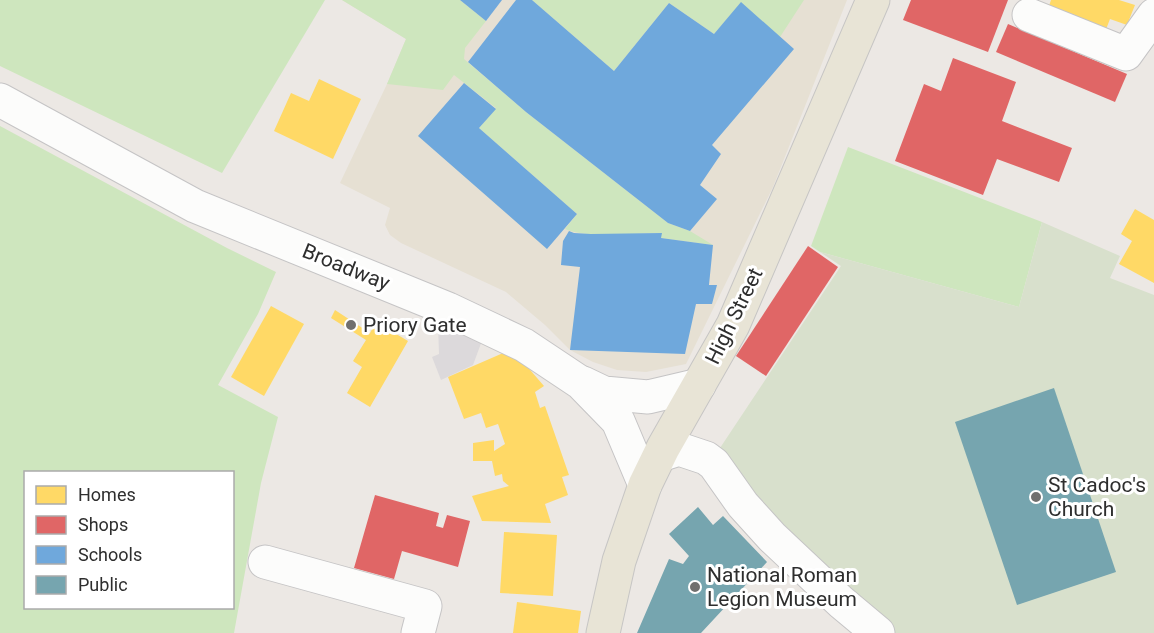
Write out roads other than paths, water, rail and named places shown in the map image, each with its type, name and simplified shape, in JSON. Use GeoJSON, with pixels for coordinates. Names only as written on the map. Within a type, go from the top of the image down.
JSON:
{"type":"FeatureCollection","features":[{"type":"Feature","properties":{"kind":"main road","name":"High Street"},"geometry":{"type":"LineString","coordinates":[[603,633],[620,561],[645,485],[733,325],[873,0]]}},
{"type":"Feature","properties":{"kind":"street"},"geometry":{"type":"LineString","coordinates":[[1029,15],[1126,54],[1154,15]]}},
{"type":"Feature","properties":{"kind":"street","name":"Broadway"},"geometry":{"type":"LineString","coordinates":[[0,100],[195,206],[448,309],[524,345],[581,383],[618,421],[645,485]]}},
{"type":"Feature","properties":{"kind":"street"},"geometry":{"type":"LineString","coordinates":[[581,383],[603,393],[648,397],[699,385]]}},
{"type":"Feature","properties":{"kind":"street"},"geometry":{"type":"LineString","coordinates":[[660,455],[679,450],[706,458],[714,464],[744,505],[772,537],[841,602],[878,633]]}},
{"type":"Feature","properties":{"kind":"street"},"geometry":{"type":"LineString","coordinates":[[265,562],[425,606],[418,633]]}},
{"type":"Feature","properties":{"kind":"place","name":"Priory Gate"},"geometry":{"type":"Point","coordinates":[351,325]}},
{"type":"Feature","properties":{"kind":"place","name":"St Cadoc's Church"},"geometry":{"type":"Point","coordinates":[1036,497]}},
{"type":"Feature","properties":{"kind":"place","name":"National Roman Legion Museum"},"geometry":{"type":"Point","coordinates":[695,587]}}]}
